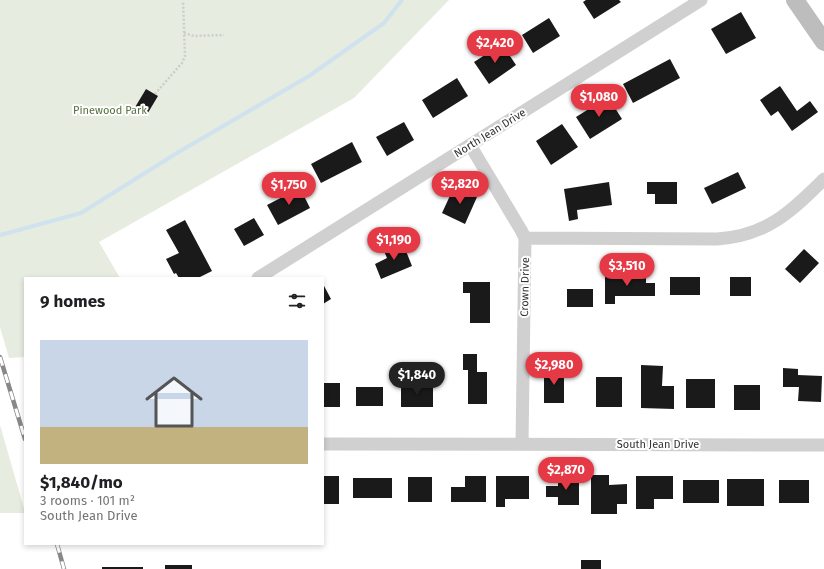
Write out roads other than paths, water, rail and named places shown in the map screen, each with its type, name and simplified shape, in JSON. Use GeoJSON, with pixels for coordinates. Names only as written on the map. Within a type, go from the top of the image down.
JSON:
{"type":"FeatureCollection","features":[{"type":"Feature","properties":{"kind":"main road"},"geometry":{"type":"LineString","coordinates":[[794,0],[824,42]]}},
{"type":"Feature","properties":{"kind":"street","name":"North Jean Drive"},"geometry":{"type":"LineString","coordinates":[[260,277],[701,0]]}},
{"type":"Feature","properties":{"kind":"street","name":"Crown Drive"},"geometry":{"type":"LineString","coordinates":[[470,145],[525,238],[522,444]]}},
{"type":"Feature","properties":{"kind":"street"},"geometry":{"type":"LineString","coordinates":[[525,238],[717,239],[740,237],[761,230],[780,219],[801,202],[824,179]]}},
{"type":"Feature","properties":{"kind":"street","name":"South Jean Drive"},"geometry":{"type":"LineString","coordinates":[[324,444],[824,445]]}},
{"type":"Feature","properties":{"kind":"waterway"},"geometry":{"type":"LineString","coordinates":[[0,235],[81,213],[177,153],[309,76],[384,23],[402,0]]}},
{"type":"Feature","properties":{"kind":"railway"},"geometry":{"type":"LineString","coordinates":[[0,357],[24,436]]}},
{"type":"Feature","properties":{"kind":"railway"},"geometry":{"type":"LineString","coordinates":[[57,545],[64,569]]}},
{"type":"Feature","properties":{"kind":"park label","name":"Pinewood Park"},"geometry":{"type":"Point","coordinates":[110,110]}}]}
